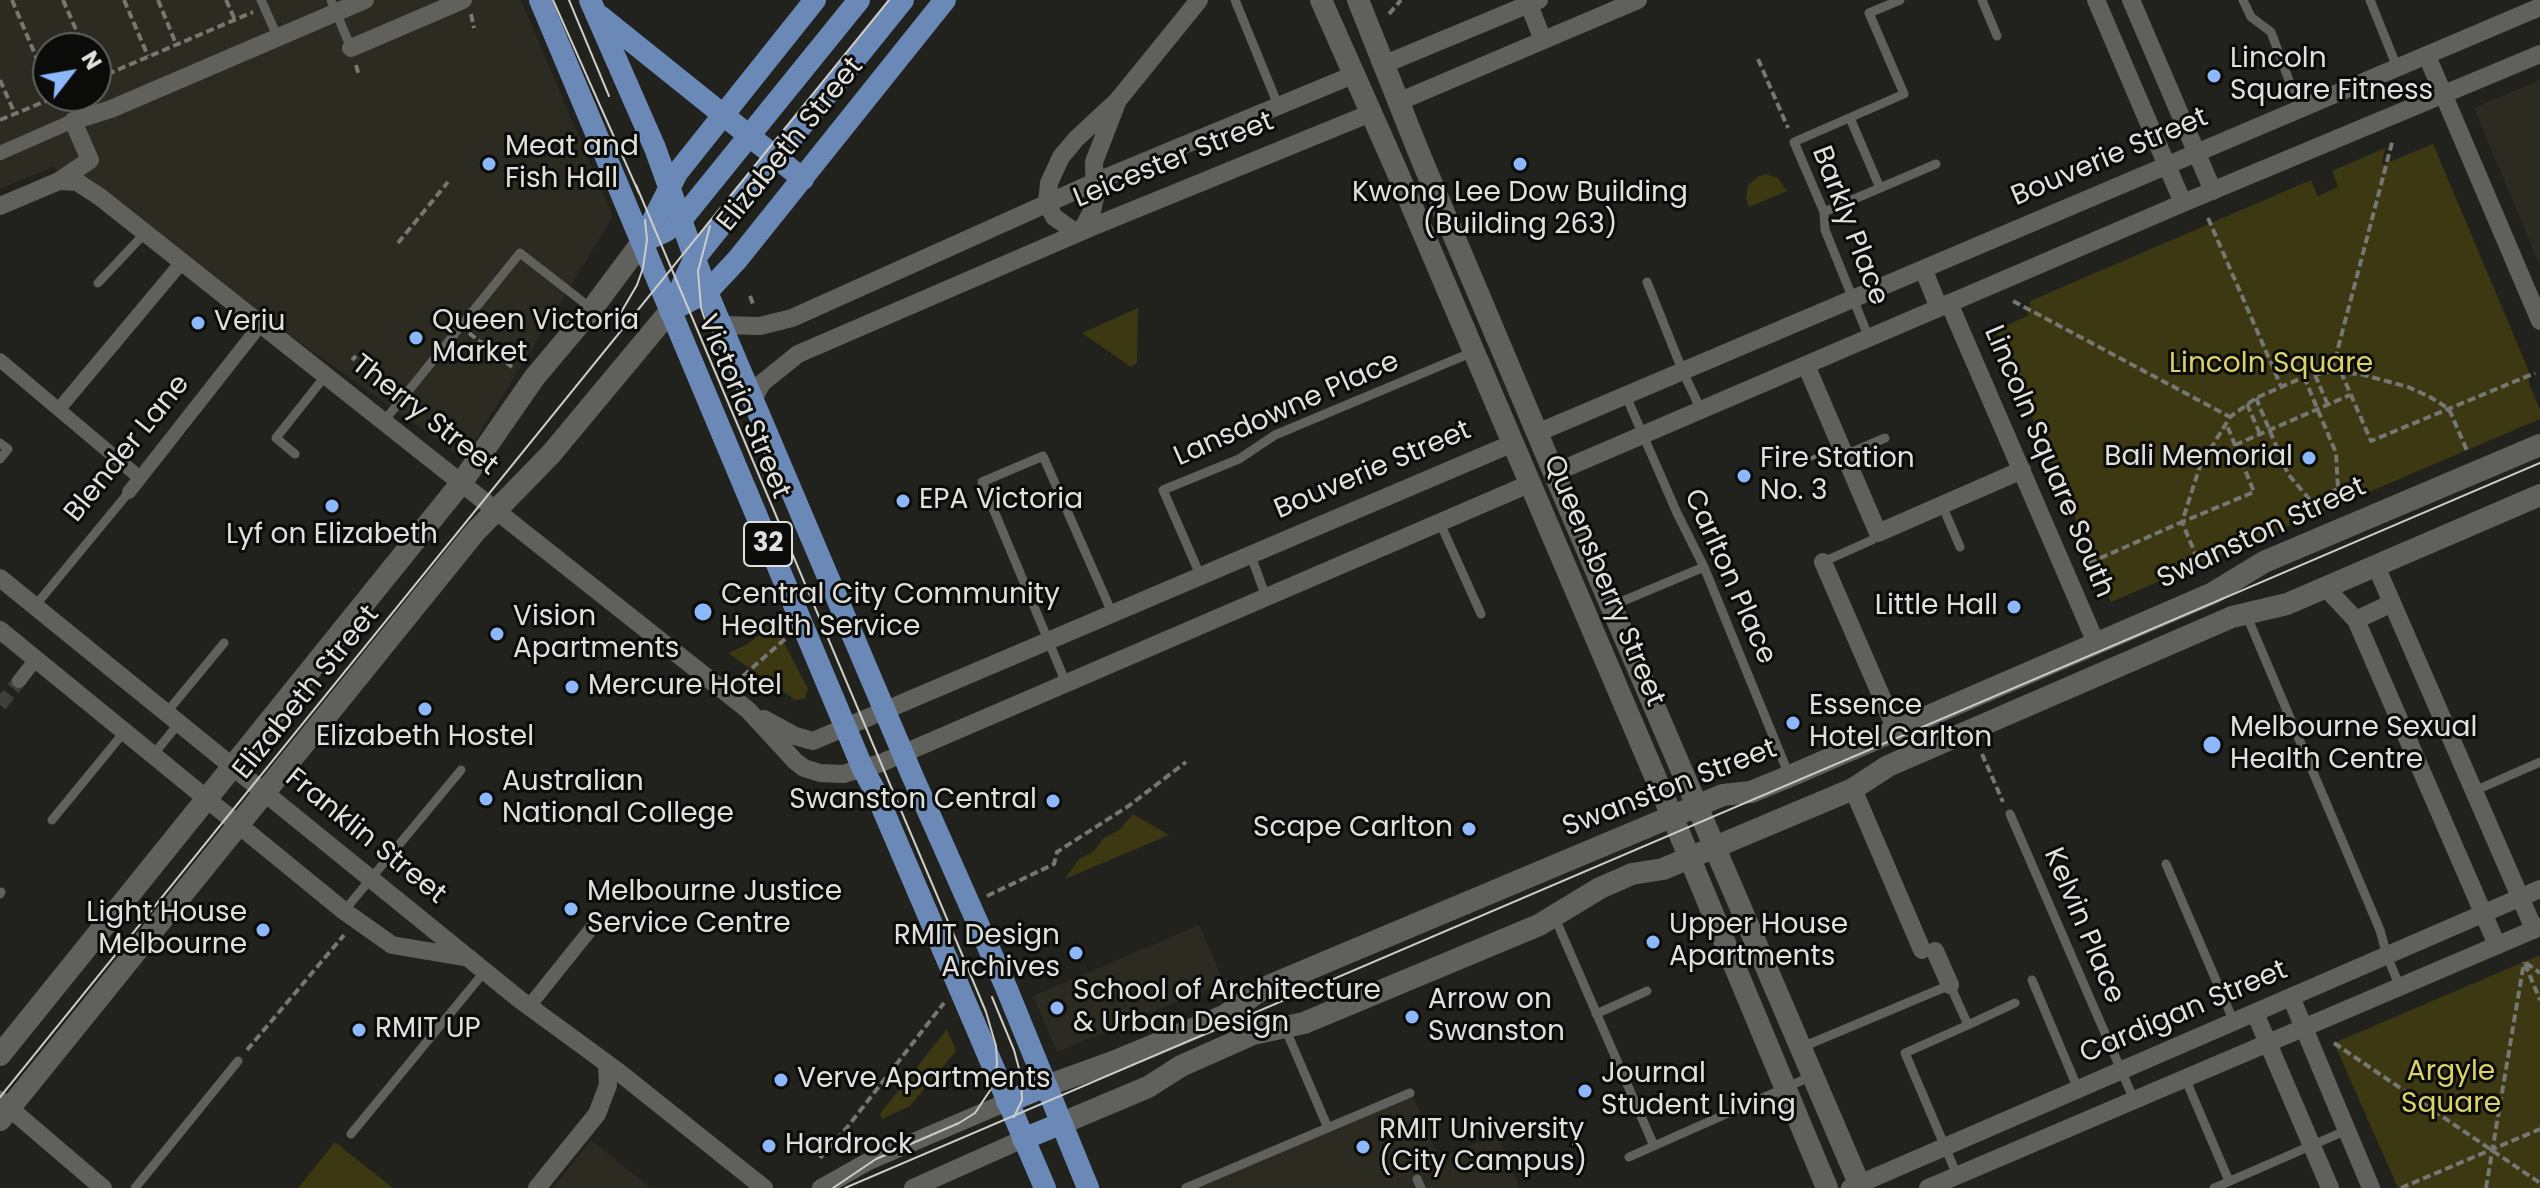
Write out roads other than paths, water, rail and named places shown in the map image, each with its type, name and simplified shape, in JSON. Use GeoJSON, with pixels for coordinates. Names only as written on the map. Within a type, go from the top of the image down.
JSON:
{"type":"FeatureCollection","features":[{"type":"Feature","properties":{"kind":"main road","name":"Victoria Street"},"geometry":{"type":"LineString","coordinates":[[540,0],[863,769],[1045,1188]]}},
{"type":"Feature","properties":{"kind":"main road","name":"Elizabeth Street"},"geometry":{"type":"LineString","coordinates":[[642,242],[670,186],[815,0]]}},
{"type":"Feature","properties":{"kind":"main road","name":"Elizabeth Street"},"geometry":{"type":"LineString","coordinates":[[642,242],[681,220],[859,0]]}},
{"type":"Feature","properties":{"kind":"main road","name":"Elizabeth Street"},"geometry":{"type":"LineString","coordinates":[[670,311],[694,259],[903,0]]}},
{"type":"Feature","properties":{"kind":"main road","name":"Elizabeth Street"},"geometry":{"type":"LineString","coordinates":[[670,311],[707,292],[737,260],[945,0]]}},
{"type":"Feature","properties":{"kind":"main road","name":"Victoria Street"},"geometry":{"type":"LineString","coordinates":[[593,6],[670,186],[707,292],[885,712],[1006,987],[1088,1188]]}},
{"type":"Feature","properties":{"kind":"main road"},"geometry":{"type":"LineString","coordinates":[[593,6],[803,179]]}},
{"type":"Feature","properties":{"kind":"main road","name":"Swanston Street"},"geometry":{"type":"LineString","coordinates":[[1007,1102],[1046,1086]]}},
{"type":"Feature","properties":{"kind":"main road"},"geometry":{"type":"LineString","coordinates":[[1023,1139],[1060,1124]]}},
{"type":"Feature","properties":{"kind":"street"},"geometry":{"type":"LineString","coordinates":[[0,153],[278,38],[334,6],[365,0]]}},
{"type":"Feature","properties":{"kind":"street"},"geometry":{"type":"LineString","coordinates":[[351,48],[463,0]]}},
{"type":"Feature","properties":{"kind":"street"},"geometry":{"type":"LineString","coordinates":[[1118,100],[1096,151],[1093,165],[1094,204],[1081,232],[1061,224],[1047,203],[1049,183],[1063,154],[1118,100],[1199,0]]}},
{"type":"Feature","properties":{"kind":"street","name":"Queensberry Street"},"geometry":{"type":"LineString","coordinates":[[1321,0],[1672,816],[1827,1188]]}},
{"type":"Feature","properties":{"kind":"street","name":"Queensberry Street"},"geometry":{"type":"LineString","coordinates":[[1358,0],[1421,158],[1857,1187]]}},
{"type":"Feature","properties":{"kind":"street","name":"Leicester Street"},"geometry":{"type":"LineString","coordinates":[[755,405],[757,392],[766,379],[805,351],[1081,232],[1638,0]]}},
{"type":"Feature","properties":{"kind":"street"},"geometry":{"type":"LineString","coordinates":[[2096,0],[2183,203]]}},
{"type":"Feature","properties":{"kind":"street"},"geometry":{"type":"LineString","coordinates":[[2131,0],[2213,191]]}},
{"type":"Feature","properties":{"kind":"street"},"geometry":{"type":"LineString","coordinates":[[1532,1],[1543,40]]}},
{"type":"Feature","properties":{"kind":"street","name":"Leicester Street"},"geometry":{"type":"LineString","coordinates":[[721,325],[760,326],[792,318],[1095,182],[1532,1]]}},
{"type":"Feature","properties":{"kind":"street","name":"Bouverie Street"},"geometry":{"type":"LineString","coordinates":[[846,728],[1924,271],[2427,56],[2536,6]]}},
{"type":"Feature","properties":{"kind":"street"},"geometry":{"type":"LineString","coordinates":[[863,769],[2183,203],[2540,54]]}},
{"type":"Feature","properties":{"kind":"street"},"geometry":{"type":"LineString","coordinates":[[2427,56],[2540,321]]}},
{"type":"Feature","properties":{"kind":"street"},"geometry":{"type":"LineString","coordinates":[[2148,124],[2178,111]]}},
{"type":"Feature","properties":{"kind":"street"},"geometry":{"type":"LineString","coordinates":[[0,206],[59,181],[90,160],[73,121]]}},
{"type":"Feature","properties":{"kind":"street"},"geometry":{"type":"LineString","coordinates":[[1396,169],[1421,158]]}},
{"type":"Feature","properties":{"kind":"street","name":"Therry Street"},"geometry":{"type":"LineString","coordinates":[[59,181],[82,185],[462,482],[748,710],[804,768],[820,773],[843,774],[863,769]]}},
{"type":"Feature","properties":{"kind":"street","name":"Elizabeth Street"},"geometry":{"type":"LineString","coordinates":[[0,1055],[462,482],[534,378],[592,309],[642,242]]}},
{"type":"Feature","properties":{"kind":"street"},"geometry":{"type":"LineString","coordinates":[[59,409],[182,262]]}},
{"type":"Feature","properties":{"kind":"street"},"geometry":{"type":"LineString","coordinates":[[1924,271],[1944,306]]}},
{"type":"Feature","properties":{"kind":"street","name":"Lincoln Square South"},"geometry":{"type":"LineString","coordinates":[[1944,306],[2022,470],[2096,643]]}},
{"type":"Feature","properties":{"kind":"street","name":"Elizabeth Street"},"geometry":{"type":"LineString","coordinates":[[3,1109],[240,825],[496,509],[560,443],[670,311]]}},
{"type":"Feature","properties":{"kind":"street"},"geometry":{"type":"LineString","coordinates":[[792,318],[805,351]]}},
{"type":"Feature","properties":{"kind":"street","name":"Blender Lane"},"geometry":{"type":"LineString","coordinates":[[129,492],[261,324]]}},
{"type":"Feature","properties":{"kind":"street"},"geometry":{"type":"LineString","coordinates":[[1473,352],[1499,342]]}},
{"type":"Feature","properties":{"kind":"street"},"geometry":{"type":"LineString","coordinates":[[0,360],[140,478]]}},
{"type":"Feature","properties":{"kind":"street"},"geometry":{"type":"LineString","coordinates":[[1806,365],[1878,533],[2022,470]]}},
{"type":"Feature","properties":{"kind":"street","name":"Swanston Street"},"geometry":{"type":"LineString","coordinates":[[1046,1086],[1224,1016],[1264,988],[1672,816],[1723,795],[1751,792],[1790,776],[2213,593],[2264,562],[2540,445]]}},
{"type":"Feature","properties":{"kind":"street"},"geometry":{"type":"LineString","coordinates":[[1060,1124],[1148,1087],[1181,1066],[1253,1034],[1319,1017],[1555,918],[1611,883],[1632,874],[1663,869],[1853,789],[1888,766],[2232,617],[2287,604],[2540,495]]}},
{"type":"Feature","properties":{"kind":"street"},"geometry":{"type":"LineString","coordinates":[[1823,562],[1896,730]]}},
{"type":"Feature","properties":{"kind":"street"},"geometry":{"type":"LineString","coordinates":[[1928,1188],[2537,928],[2520,898],[2376,566]]}},
{"type":"Feature","properties":{"kind":"street","name":"Franklin Street"},"geometry":{"type":"LineString","coordinates":[[0,578],[485,971],[764,1188]]}},
{"type":"Feature","properties":{"kind":"street"},"geometry":{"type":"LineString","coordinates":[[2326,588],[2356,620],[2497,945]]}},
{"type":"Feature","properties":{"kind":"street"},"geometry":{"type":"LineString","coordinates":[[2356,620],[2392,603]]}},
{"type":"Feature","properties":{"kind":"street"},"geometry":{"type":"LineString","coordinates":[[1586,616],[1611,606]]}},
{"type":"Feature","properties":{"kind":"street","name":"Franklin Street"},"geometry":{"type":"LineString","coordinates":[[0,630],[344,911],[392,945],[470,958]]}},
{"type":"Feature","properties":{"kind":"street"},"geometry":{"type":"LineString","coordinates":[[19,681],[36,659]]}},
{"type":"Feature","properties":{"kind":"street","name":"Therry Street"},"geometry":{"type":"LineString","coordinates":[[748,710],[810,742],[846,728]]}},
{"type":"Feature","properties":{"kind":"street"},"geometry":{"type":"LineString","coordinates":[[1853,789],[1929,950],[1950,985]]}},
{"type":"Feature","properties":{"kind":"street","name":"Cardigan Street"},"geometry":{"type":"LineString","coordinates":[[1857,1187],[2540,889]]}},
{"type":"Feature","properties":{"kind":"street"},"geometry":{"type":"LineString","coordinates":[[530,1005],[599,919]]}},
{"type":"Feature","properties":{"kind":"street"},"geometry":{"type":"LineString","coordinates":[[2291,997],[2371,1188]]}},
{"type":"Feature","properties":{"kind":"street"},"geometry":{"type":"LineString","coordinates":[[2255,1013],[2330,1188]]}},
{"type":"Feature","properties":{"kind":"street"},"geometry":{"type":"LineString","coordinates":[[560,1030],[573,1048],[596,1069],[601,1080],[601,1098]]}},
{"type":"Feature","properties":{"kind":"street"},"geometry":{"type":"LineString","coordinates":[[537,1188],[594,1118],[608,1085],[607,1064]]}},
{"type":"Feature","properties":{"kind":"street","name":"Swanston Street"},"geometry":{"type":"LineString","coordinates":[[821,1188],[869,1161],[1007,1102]]}},
{"type":"Feature","properties":{"kind":"street"},"geometry":{"type":"LineString","coordinates":[[3,1109],[103,1188]]}},
{"type":"Feature","properties":{"kind":"street"},"geometry":{"type":"LineString","coordinates":[[913,1188],[1023,1139]]}},
{"type":"Feature","properties":{"kind":"lane"},"geometry":{"type":"LineString","coordinates":[[1235,0],[1278,105]]}},
{"type":"Feature","properties":{"kind":"lane","name":"Barkly Place"},"geometry":{"type":"LineString","coordinates":[[1869,338],[1825,230],[1828,210],[1794,142],[1904,94],[1869,13],[1900,0]]}},
{"type":"Feature","properties":{"kind":"lane"},"geometry":{"type":"LineString","coordinates":[[1982,0],[1997,36]]}},
{"type":"Feature","properties":{"kind":"lane"},"geometry":{"type":"LineString","coordinates":[[2243,0],[2251,17],[2271,32],[2300,110]]}},
{"type":"Feature","properties":{"kind":"lane"},"geometry":{"type":"LineString","coordinates":[[2370,0],[2397,68]]}},
{"type":"Feature","properties":{"kind":"lane"},"geometry":{"type":"LineString","coordinates":[[263,4],[278,38]]}},
{"type":"Feature","properties":{"kind":"lane"},"geometry":{"type":"LineString","coordinates":[[334,6],[351,48]]}},
{"type":"Feature","properties":{"kind":"lane","name":"Barkly Place"},"geometry":{"type":"LineString","coordinates":[[1850,118],[1880,188]]}},
{"type":"Feature","properties":{"kind":"lane","name":"Barkly Place"},"geometry":{"type":"LineString","coordinates":[[1828,210],[1936,164]]}},
{"type":"Feature","properties":{"kind":"lane"},"geometry":{"type":"LineString","coordinates":[[98,283],[145,233]]}},
{"type":"Feature","properties":{"kind":"lane"},"geometry":{"type":"LineString","coordinates":[[384,421],[520,253],[592,309]]}},
{"type":"Feature","properties":{"kind":"lane"},"geometry":{"type":"LineString","coordinates":[[1647,282],[1701,410]]}},
{"type":"Feature","properties":{"kind":"lane","name":"Lansdowne Place"},"geometry":{"type":"LineString","coordinates":[[1201,577],[1163,490],[1239,459],[1275,435],[1473,352]]}},
{"type":"Feature","properties":{"kind":"lane"},"geometry":{"type":"LineString","coordinates":[[295,454],[276,438],[326,375]]}},
{"type":"Feature","properties":{"kind":"lane","name":"Carlton Place"},"geometry":{"type":"LineString","coordinates":[[1626,396],[1704,567],[1790,776]]}},
{"type":"Feature","properties":{"kind":"lane"},"geometry":{"type":"LineString","coordinates":[[1845,455],[1885,438]]}},
{"type":"Feature","properties":{"kind":"lane"},"geometry":{"type":"LineString","coordinates":[[0,443],[8,449],[0,459]]}},
{"type":"Feature","properties":{"kind":"lane"},"geometry":{"type":"LineString","coordinates":[[1066,683],[982,482],[1043,456],[1113,615]]}},
{"type":"Feature","properties":{"kind":"lane","name":"Blender Lane"},"geometry":{"type":"LineString","coordinates":[[35,606],[129,492]]}},
{"type":"Feature","properties":{"kind":"lane"},"geometry":{"type":"LineString","coordinates":[[1942,505],[1960,547]]}},
{"type":"Feature","properties":{"kind":"lane"},"geometry":{"type":"LineString","coordinates":[[1440,523],[1481,614]]}},
{"type":"Feature","properties":{"kind":"lane"},"geometry":{"type":"LineString","coordinates":[[1823,562],[1872,540],[1878,533]]}},
{"type":"Feature","properties":{"kind":"lane"},"geometry":{"type":"LineString","coordinates":[[1251,556],[1266,597]]}},
{"type":"Feature","properties":{"kind":"lane"},"geometry":{"type":"LineString","coordinates":[[1611,606],[1704,567]]}},
{"type":"Feature","properties":{"kind":"lane"},"geometry":{"type":"LineString","coordinates":[[2246,614],[2380,930],[2400,987]]}},
{"type":"Feature","properties":{"kind":"lane"},"geometry":{"type":"LineString","coordinates":[[153,755],[173,717],[224,643]]}},
{"type":"Feature","properties":{"kind":"lane"},"geometry":{"type":"LineString","coordinates":[[52,820],[125,731]]}},
{"type":"Feature","properties":{"kind":"lane"},"geometry":{"type":"LineString","coordinates":[[2474,791],[2540,762]]}},
{"type":"Feature","properties":{"kind":"lane"},"geometry":{"type":"LineString","coordinates":[[344,911],[461,770]]}},
{"type":"Feature","properties":{"kind":"lane","name":"Kelvin Place"},"geometry":{"type":"LineString","coordinates":[[2010,814],[2134,1100]]}},
{"type":"Feature","properties":{"kind":"lane"},"geometry":{"type":"LineString","coordinates":[[2166,864],[2234,1022]]}},
{"type":"Feature","properties":{"kind":"lane"},"geometry":{"type":"LineString","coordinates":[[1555,918],[1654,1146]]}},
{"type":"Feature","properties":{"kind":"lane"},"geometry":{"type":"LineString","coordinates":[[351,1134],[485,971]]}},
{"type":"Feature","properties":{"kind":"lane"},"geometry":{"type":"LineString","coordinates":[[2032,980],[2078,1089]]}},
{"type":"Feature","properties":{"kind":"lane"},"geometry":{"type":"LineString","coordinates":[[1800,1048],[1950,985],[1968,1025]]}},
{"type":"Feature","properties":{"kind":"lane"},"geometry":{"type":"LineString","coordinates":[[1596,1014],[1647,991]]}},
{"type":"Feature","properties":{"kind":"lane"},"geometry":{"type":"LineString","coordinates":[[1957,1175],[1905,1053],[2015,1003]]}},
{"type":"Feature","properties":{"kind":"lane"},"geometry":{"type":"LineString","coordinates":[[1285,1028],[1328,1128]]}},
{"type":"Feature","properties":{"kind":"lane"},"geometry":{"type":"LineString","coordinates":[[135,1188],[238,1061]]}},
{"type":"Feature","properties":{"kind":"lane"},"geometry":{"type":"LineString","coordinates":[[1629,1157],[1812,1076]]}},
{"type":"Feature","properties":{"kind":"lane"},"geometry":{"type":"LineString","coordinates":[[2185,1078],[2229,1181]]}},
{"type":"Feature","properties":{"kind":"lane"},"geometry":{"type":"LineString","coordinates":[[1186,1188],[1410,1093]]}},
{"type":"Feature","properties":{"kind":"lane"},"geometry":{"type":"LineString","coordinates":[[2214,1188],[2347,1130]]}},
{"type":"Feature","properties":{"kind":"tunnel"},"geometry":{"type":"LineString","coordinates":[[0,705],[19,681]]}},
{"type":"Feature","properties":{"kind":"tram line"},"geometry":{"type":"LineString","coordinates":[[553,0],[639,193]]}},
{"type":"Feature","properties":{"kind":"tram line"},"geometry":{"type":"LineString","coordinates":[[569,0],[609,96]]}},
{"type":"Feature","properties":{"kind":"tram line"},"geometry":{"type":"LineString","coordinates":[[0,1097],[889,0]]}},
{"type":"Feature","properties":{"kind":"tram line"},"geometry":{"type":"LineString","coordinates":[[636,185],[961,952],[986,1012],[996,1046],[993,1086],[975,1113],[876,1159],[833,1188]]}},
{"type":"Feature","properties":{"kind":"tram line"},"geometry":{"type":"LineString","coordinates":[[620,314],[643,268],[647,240],[645,220]]}},
{"type":"Feature","properties":{"kind":"tram line"},"geometry":{"type":"LineString","coordinates":[[709,331],[701,308],[698,271],[710,226]]}},
{"type":"Feature","properties":{"kind":"tram line"},"geometry":{"type":"LineString","coordinates":[[845,1188],[2540,463]]}},
{"type":"Feature","properties":{"kind":"tram line"},"geometry":{"type":"LineString","coordinates":[[992,997],[1021,1076],[1022,1100],[1014,1117]]}},
{"type":"Feature","properties":{"kind":"place","name":"Lincoln Square Fitness"},"geometry":{"type":"Point","coordinates":[2214,76]}},
{"type":"Feature","properties":{"kind":"place","name":"Meat and Fish Hall"},"geometry":{"type":"Point","coordinates":[489,164]}},
{"type":"Feature","properties":{"kind":"place","name":"Kwong Lee Dow Building (Building 263)"},"geometry":{"type":"Point","coordinates":[1520,164]}},
{"type":"Feature","properties":{"kind":"place","name":"Veriu"},"geometry":{"type":"Point","coordinates":[198,323]}},
{"type":"Feature","properties":{"kind":"place","name":"Queen Victoria Market"},"geometry":{"type":"Point","coordinates":[416,338]}},
{"type":"Feature","properties":{"kind":"place","name":"Bali Memorial"},"geometry":{"type":"Point","coordinates":[2309,458]}},
{"type":"Feature","properties":{"kind":"place","name":"Fire Station No. 3"},"geometry":{"type":"Point","coordinates":[1744,476]}},
{"type":"Feature","properties":{"kind":"place","name":"EPA Victoria"},"geometry":{"type":"Point","coordinates":[903,501]}},
{"type":"Feature","properties":{"kind":"place","name":"Lyf on Elizabeth"},"geometry":{"type":"Point","coordinates":[332,506]}},
{"type":"Feature","properties":{"kind":"place","name":"Little Hall"},"geometry":{"type":"Point","coordinates":[2014,607]}},
{"type":"Feature","properties":{"kind":"place","name":"Central City Community Health Service"},"geometry":{"type":"Point","coordinates":[703,612]}},
{"type":"Feature","properties":{"kind":"place","name":"Vision Apartments"},"geometry":{"type":"Point","coordinates":[497,634]}},
{"type":"Feature","properties":{"kind":"place","name":"Mercure Hotel"},"geometry":{"type":"Point","coordinates":[572,687]}},
{"type":"Feature","properties":{"kind":"place","name":"Elizabeth Hostel"},"geometry":{"type":"Point","coordinates":[425,709]}},
{"type":"Feature","properties":{"kind":"place","name":"Essence Hotel Carlton"},"geometry":{"type":"Point","coordinates":[1793,723]}},
{"type":"Feature","properties":{"kind":"place","name":"Melbourne Sexual Health Centre"},"geometry":{"type":"Point","coordinates":[2212,745]}},
{"type":"Feature","properties":{"kind":"place","name":"Australian National College"},"geometry":{"type":"Point","coordinates":[486,799]}},
{"type":"Feature","properties":{"kind":"place","name":"Swanston Central"},"geometry":{"type":"Point","coordinates":[1053,801]}},
{"type":"Feature","properties":{"kind":"place","name":"Scape Carlton"},"geometry":{"type":"Point","coordinates":[1469,829]}},
{"type":"Feature","properties":{"kind":"place","name":"Melbourne Justice Service Centre"},"geometry":{"type":"Point","coordinates":[571,909]}},
{"type":"Feature","properties":{"kind":"place","name":"Light House Melbourne"},"geometry":{"type":"Point","coordinates":[263,930]}},
{"type":"Feature","properties":{"kind":"place","name":"Upper House Apartments"},"geometry":{"type":"Point","coordinates":[1653,942]}},
{"type":"Feature","properties":{"kind":"place","name":"RMIT Design Archives"},"geometry":{"type":"Point","coordinates":[1076,953]}},
{"type":"Feature","properties":{"kind":"place","name":"School of Architecture & Urban Design"},"geometry":{"type":"Point","coordinates":[1057,1008]}},
{"type":"Feature","properties":{"kind":"place","name":"Arrow on Swanston"},"geometry":{"type":"Point","coordinates":[1412,1017]}},
{"type":"Feature","properties":{"kind":"place","name":"RMIT UP"},"geometry":{"type":"Point","coordinates":[359,1030]}},
{"type":"Feature","properties":{"kind":"place","name":"Verve Apartments"},"geometry":{"type":"Point","coordinates":[781,1080]}},
{"type":"Feature","properties":{"kind":"place","name":"Journal Student Living"},"geometry":{"type":"Point","coordinates":[1585,1091]}},
{"type":"Feature","properties":{"kind":"place","name":"Hardrock"},"geometry":{"type":"Point","coordinates":[769,1146]}},
{"type":"Feature","properties":{"kind":"place","name":"RMIT University (City Campus)"},"geometry":{"type":"Point","coordinates":[1363,1147]}},
{"type":"Feature","properties":{"kind":"park label","name":"Lincoln Square"},"geometry":{"type":"Point","coordinates":[2271,365]}},
{"type":"Feature","properties":{"kind":"park label","name":"Argyle Square"},"geometry":{"type":"Point","coordinates":[2451,1089]}}]}
